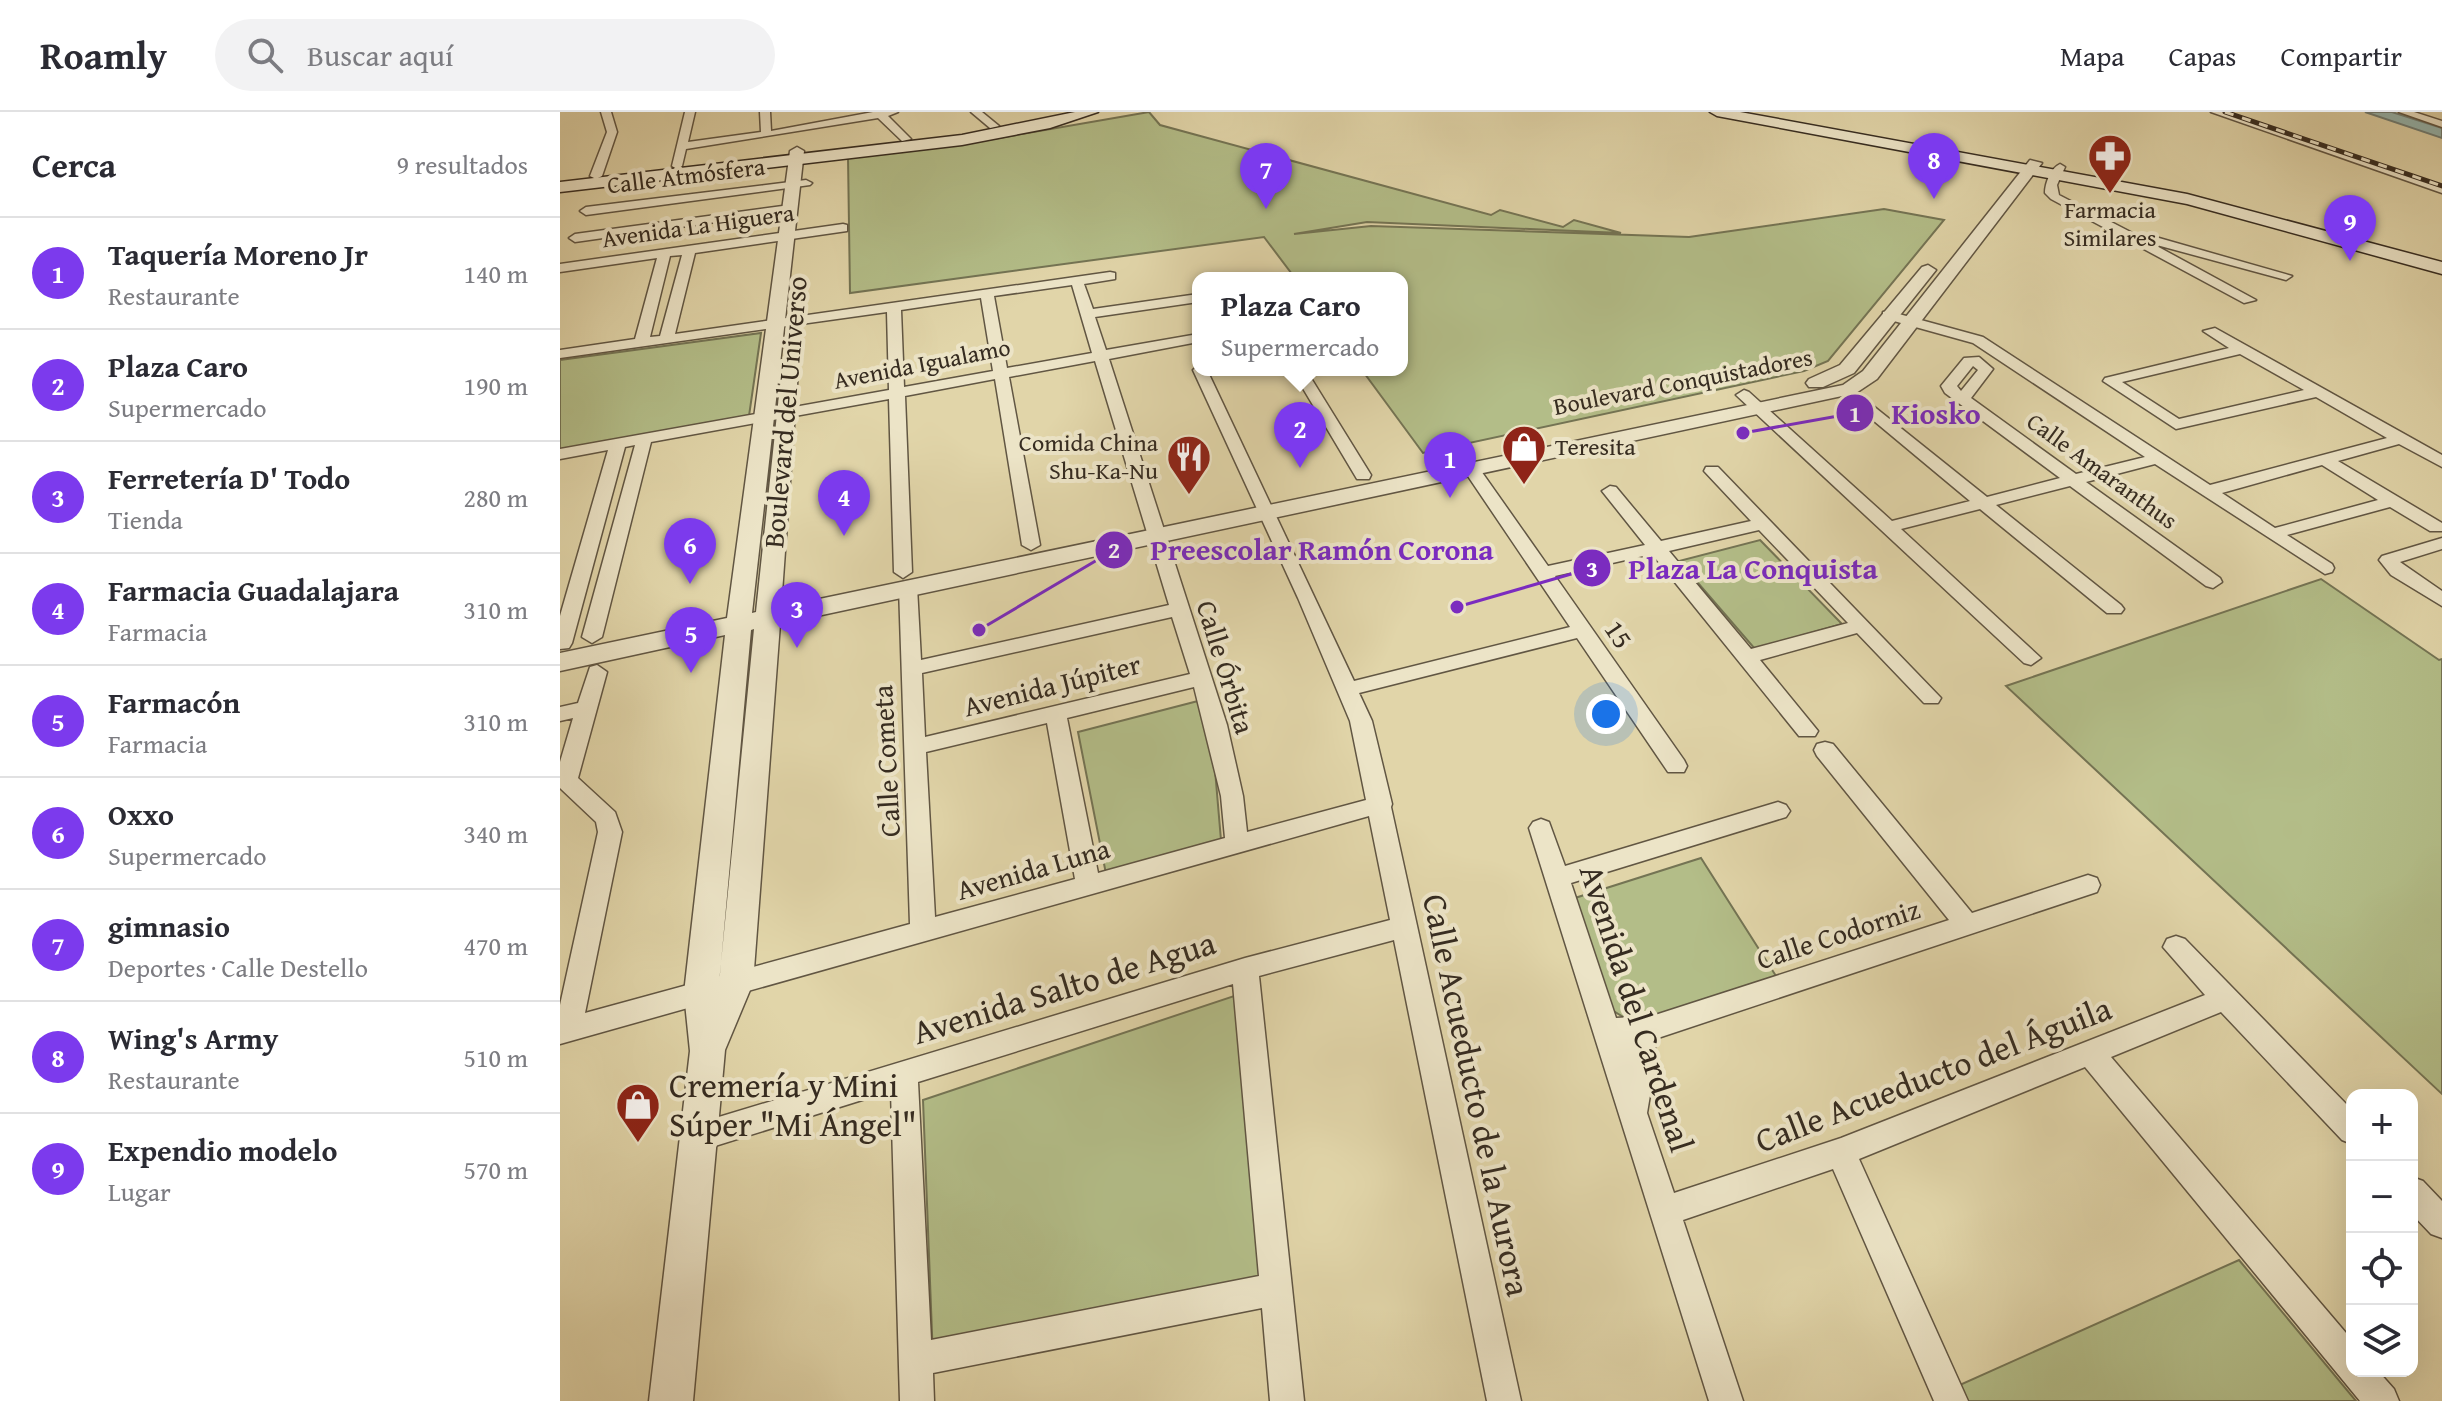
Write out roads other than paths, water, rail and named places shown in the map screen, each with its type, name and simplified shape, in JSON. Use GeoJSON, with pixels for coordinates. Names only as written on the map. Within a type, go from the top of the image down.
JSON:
{"type":"FeatureCollection","features":[{"type":"Feature","properties":{"kind":"main road"},"geometry":{"type":"LineString","coordinates":[[560,180],[596,179],[803,154],[994,126],[1061,112]]}},
{"type":"Feature","properties":{"kind":"main road"},"geometry":{"type":"LineString","coordinates":[[560,187],[677,166],[962,140],[1050,124],[1091,112]]}},
{"type":"Feature","properties":{"kind":"main road"},"geometry":{"type":"LineString","coordinates":[[1717,112],[2241,203],[2442,259]]}},
{"type":"Feature","properties":{"kind":"main road"},"geometry":{"type":"LineString","coordinates":[[1755,112],[2022,164]]}},
{"type":"Feature","properties":{"kind":"main road"},"geometry":{"type":"LineString","coordinates":[[2058,170],[2244,213],[2442,268]]}},
{"type":"Feature","properties":{"kind":"street"},"geometry":{"type":"LineString","coordinates":[[561,271],[586,211],[612,132],[606,112]]}},
{"type":"Feature","properties":{"kind":"street"},"geometry":{"type":"LineString","coordinates":[[677,166],[690,112]]}},
{"type":"Feature","properties":{"kind":"street"},"geometry":{"type":"LineString","coordinates":[[766,134],[765,113],[780,112]]}},
{"type":"Feature","properties":{"kind":"street"},"geometry":{"type":"LineString","coordinates":[[682,146],[893,112]]}},
{"type":"Feature","properties":{"kind":"street"},"geometry":{"type":"LineString","coordinates":[[976,112],[994,126]]}},
{"type":"Feature","properties":{"kind":"street"},"geometry":{"type":"LineString","coordinates":[[2216,112],[2442,190]]}},
{"type":"Feature","properties":{"kind":"street"},"geometry":{"type":"LineString","coordinates":[[2404,112],[2442,124]]}},
{"type":"Feature","properties":{"kind":"street"},"geometry":{"type":"LineString","coordinates":[[879,113],[906,139]]}},
{"type":"Feature","properties":{"kind":"street","name":"Boulevard del Universo"},"geometry":{"type":"LineString","coordinates":[[671,1401],[708,1051],[701,993],[740,614],[765,501],[796,192],[803,154]]}},
{"type":"Feature","properties":{"kind":"street","name":"Boulevard Conquistadores"},"geometry":{"type":"LineString","coordinates":[[561,649],[1154,528],[1466,461],[1744,395],[1824,381],[1847,369],[1896,322],[2022,164]]}},
{"type":"Feature","properties":{"kind":"street"},"geometry":{"type":"LineString","coordinates":[[2058,170],[2051,193],[2249,300]]}},
{"type":"Feature","properties":{"kind":"street"},"geometry":{"type":"LineString","coordinates":[[575,238],[796,192]]}},
{"type":"Feature","properties":{"kind":"street","name":"Calle Atmósfera"},"geometry":{"type":"LineString","coordinates":[[586,211],[796,192]]}},
{"type":"Feature","properties":{"kind":"street","name":"Avenida La Higuera"},"geometry":{"type":"LineString","coordinates":[[561,271],[843,228]]}},
{"type":"Feature","properties":{"kind":"street"},"geometry":{"type":"LineString","coordinates":[[2113,229],[2286,276]]}},
{"type":"Feature","properties":{"kind":"street"},"geometry":{"type":"LineString","coordinates":[[666,340],[689,250]]}},
{"type":"Feature","properties":{"kind":"street"},"geometry":{"type":"LineString","coordinates":[[641,343],[664,254]]}},
{"type":"Feature","properties":{"kind":"street","name":"Avenida Igualamo"},"geometry":{"type":"LineString","coordinates":[[560,354],[1110,276]]}},
{"type":"Feature","properties":{"kind":"street","name":"Calle Órbita"},"geometry":{"type":"LineString","coordinates":[[1077,281],[1224,755],[1237,844]]}},
{"type":"Feature","properties":{"kind":"street"},"geometry":{"type":"LineString","coordinates":[[987,294],[1031,545]]}},
{"type":"Feature","properties":{"kind":"street"},"geometry":{"type":"LineString","coordinates":[[1087,314],[1192,299]]}},
{"type":"Feature","properties":{"kind":"street","name":"Calle Cometa"},"geometry":{"type":"LineString","coordinates":[[894,308],[923,931]]}},
{"type":"Feature","properties":{"kind":"street"},"geometry":{"type":"LineString","coordinates":[[1896,322],[1974,343],[2142,456],[2208,491],[2325,568]]}},
{"type":"Feature","properties":{"kind":"street","name":"Boulevard Conquistadores"},"geometry":{"type":"LineString","coordinates":[[1262,505],[1363,475],[1466,461],[1831,395],[1861,383],[1896,322]]}},
{"type":"Feature","properties":{"kind":"street"},"geometry":{"type":"LineString","coordinates":[[2210,331],[2442,462]]}},
{"type":"Feature","properties":{"kind":"street","name":"Avenida Igualamo"},"geometry":{"type":"LineString","coordinates":[[560,454],[1192,339]]}},
{"type":"Feature","properties":{"kind":"street"},"geometry":{"type":"LineString","coordinates":[[2241,349],[2110,381],[2166,420],[2185,424],[2317,392]]}},
{"type":"Feature","properties":{"kind":"street","name":"Calle Acueducto de la Aurora"},"geometry":{"type":"LineString","coordinates":[[1203,376],[1349,689],[1361,721],[1381,804],[1504,1401]]}},
{"type":"Feature","properties":{"kind":"street"},"geometry":{"type":"LineString","coordinates":[[1303,376],[1363,475]]}},
{"type":"Feature","properties":{"kind":"street"},"geometry":{"type":"LineString","coordinates":[[1744,395],[2031,658]]}},
{"type":"Feature","properties":{"kind":"street","name":"Calle Amaranthus"},"geometry":{"type":"LineString","coordinates":[[1963,399],[2213,582]]}},
{"type":"Feature","properties":{"kind":"street"},"geometry":{"type":"LineString","coordinates":[[2080,414],[2137,401]]}},
{"type":"Feature","properties":{"kind":"street"},"geometry":{"type":"LineString","coordinates":[[1867,408],[2114,609]]}},
{"type":"Feature","properties":{"kind":"street"},"geometry":{"type":"LineString","coordinates":[[2208,491],[2401,439]]}},
{"type":"Feature","properties":{"kind":"street"},"geometry":{"type":"LineString","coordinates":[[592,637],[644,440]]}},
{"type":"Feature","properties":{"kind":"street"},"geometry":{"type":"LineString","coordinates":[[561,649],[618,444]]}},
{"type":"Feature","properties":{"kind":"street"},"geometry":{"type":"LineString","coordinates":[[1882,521],[2142,456]]}},
{"type":"Feature","properties":{"kind":"street"},"geometry":{"type":"LineString","coordinates":[[2324,460],[2392,501],[2439,535],[2388,560],[2398,571],[2442,600]]}},
{"type":"Feature","properties":{"kind":"street","name":"15"},"geometry":{"type":"LineString","coordinates":[[1466,461],[1676,766]]}},
{"type":"Feature","properties":{"kind":"street"},"geometry":{"type":"LineString","coordinates":[[1712,471],[1931,698]]}},
{"type":"Feature","properties":{"kind":"street"},"geometry":{"type":"LineString","coordinates":[[1610,491],[1807,731]]}},
{"type":"Feature","properties":{"kind":"street","name":"Boulevard del Universo"},"geometry":{"type":"LineString","coordinates":[[708,1051],[736,983],[766,609],[765,501]]}},
{"type":"Feature","properties":{"kind":"street"},"geometry":{"type":"LineString","coordinates":[[2272,534],[2392,501]]}},
{"type":"Feature","properties":{"kind":"street"},"geometry":{"type":"LineString","coordinates":[[1547,579],[1661,553],[1763,524]]}},
{"type":"Feature","properties":{"kind":"street","name":"Boulevard Conquistadores"},"geometry":{"type":"LineString","coordinates":[[905,580],[1031,545],[1154,528]]}},
{"type":"Feature","properties":{"kind":"street"},"geometry":{"type":"LineString","coordinates":[[585,561],[614,555]]}},
{"type":"Feature","properties":{"kind":"street"},"geometry":{"type":"LineString","coordinates":[[911,669],[1179,609]]}},
{"type":"Feature","properties":{"kind":"street","name":"Boulevard Conquistadores"},"geometry":{"type":"LineString","coordinates":[[561,649],[592,637],[740,614]]}},
{"type":"Feature","properties":{"kind":"street"},"geometry":{"type":"LineString","coordinates":[[1745,657],[1862,626]]}},
{"type":"Feature","properties":{"kind":"street"},"geometry":{"type":"LineString","coordinates":[[1349,689],[1583,630]]}},
{"type":"Feature","properties":{"kind":"street"},"geometry":{"type":"LineString","coordinates":[[564,1031],[610,832],[607,818],[566,780],[597,672]]}},
{"type":"Feature","properties":{"kind":"street","name":"Avenida Júpiter"},"geometry":{"type":"LineString","coordinates":[[915,747],[1202,678]]}},
{"type":"Feature","properties":{"kind":"street"},"geometry":{"type":"LineString","coordinates":[[560,714],[586,708]]}},
{"type":"Feature","properties":{"kind":"street"},"geometry":{"type":"LineString","coordinates":[[1056,713],[1088,885]]}},
{"type":"Feature","properties":{"kind":"street"},"geometry":{"type":"LineString","coordinates":[[1825,750],[1967,925]]}},
{"type":"Feature","properties":{"kind":"street","name":"Avenida Luna"},"geometry":{"type":"LineString","coordinates":[[564,1031],[1381,804]]}},
{"type":"Feature","properties":{"kind":"street"},"geometry":{"type":"LineString","coordinates":[[1557,878],[1778,811]]}},
{"type":"Feature","properties":{"kind":"street","name":"Avenida del Cardenal"},"geometry":{"type":"LineString","coordinates":[[1541,828],[1726,1401]]}},
{"type":"Feature","properties":{"kind":"street","name":"Calle Codorniz"},"geometry":{"type":"LineString","coordinates":[[1605,1030],[1652,1028],[2088,885]]}},
{"type":"Feature","properties":{"kind":"street","name":"Avenida Salto de Agua"},"geometry":{"type":"LineString","coordinates":[[699,1137],[1245,969],[1406,926]]}},
{"type":"Feature","properties":{"kind":"street"},"geometry":{"type":"LineString","coordinates":[[2176,947],[2346,1124]]}},
{"type":"Feature","properties":{"kind":"street"},"geometry":{"type":"LineString","coordinates":[[1245,969],[1287,1401]]}},
{"type":"Feature","properties":{"kind":"street","name":"Calle Acueducto del Águila"},"geometry":{"type":"LineString","coordinates":[[1665,1211],[1841,1152],[2224,999]]}},
{"type":"Feature","properties":{"kind":"street"},"geometry":{"type":"LineString","coordinates":[[1633,1115],[1641,1065],[1641,1029]]}},
{"type":"Feature","properties":{"kind":"street"},"geometry":{"type":"LineString","coordinates":[[2090,1053],[2346,1359]]}},
{"type":"Feature","properties":{"kind":"street"},"geometry":{"type":"LineString","coordinates":[[904,1073],[917,1401]]}},
{"type":"Feature","properties":{"kind":"street"},"geometry":{"type":"LineString","coordinates":[[1841,1152],[1951,1401]]}},
{"type":"Feature","properties":{"kind":"street"},"geometry":{"type":"LineString","coordinates":[[2418,1198],[2442,1223]]}},
{"type":"Feature","properties":{"kind":"street"},"geometry":{"type":"LineString","coordinates":[[916,1360],[1277,1289]]}},
{"type":"Feature","properties":{"kind":"street"},"geometry":{"type":"LineString","coordinates":[[2361,1377],[2382,1401]]}},
{"type":"Feature","properties":{"kind":"water"},"geometry":{"type":"Polygon","coordinates":[[[2365,112],[2392,112],[2442,128],[2442,138],[2365,112]]]}},
{"type":"Feature","properties":{"kind":"railway"},"geometry":{"type":"LineString","coordinates":[[2225,112],[2442,186]]}},
{"type":"Feature","properties":{"kind":"place","name":"Farmacia Similares"},"geometry":{"type":"Point","coordinates":[2110,195]}},
{"type":"Feature","properties":{"kind":"place","name":"Wing's Army"},"geometry":{"type":"Point","coordinates":[1934,199]}},
{"type":"Feature","properties":{"kind":"place","name":"gimnasio"},"geometry":{"type":"Point","coordinates":[1266,209]}},
{"type":"Feature","properties":{"kind":"place","name":"Expendio modelo"},"geometry":{"type":"Point","coordinates":[2350,261]}},
{"type":"Feature","properties":{"kind":"place","name":"Kiosko"},"geometry":{"type":"Point","coordinates":[1743,433]}},
{"type":"Feature","properties":{"kind":"place","name":"Plaza Caro"},"geometry":{"type":"Point","coordinates":[1300,468]}},
{"type":"Feature","properties":{"kind":"place","name":"Teresita"},"geometry":{"type":"Point","coordinates":[1524,486]}},
{"type":"Feature","properties":{"kind":"place","name":"Comida China Shu-Ka-Nu"},"geometry":{"type":"Point","coordinates":[1189,496]}},
{"type":"Feature","properties":{"kind":"place","name":"Taquería Moreno Jr"},"geometry":{"type":"Point","coordinates":[1450,498]}},
{"type":"Feature","properties":{"kind":"place","name":"Farmacia Guadalajara"},"geometry":{"type":"Point","coordinates":[844,536]}},
{"type":"Feature","properties":{"kind":"place","name":"Oxxo"},"geometry":{"type":"Point","coordinates":[690,584]}},
{"type":"Feature","properties":{"kind":"place","name":"Plaza La Conquista"},"geometry":{"type":"Point","coordinates":[1457,607]}},
{"type":"Feature","properties":{"kind":"place","name":"Preescolar Ramón Corona"},"geometry":{"type":"Point","coordinates":[979,630]}},
{"type":"Feature","properties":{"kind":"place","name":"Ferretería D' Todo"},"geometry":{"type":"Point","coordinates":[797,648]}},
{"type":"Feature","properties":{"kind":"place","name":"Farmacón"},"geometry":{"type":"Point","coordinates":[691,673]}},
{"type":"Feature","properties":{"kind":"place","name":"Cremería y Mini Súper \"Mi Ángel\""},"geometry":{"type":"Point","coordinates":[638,1144]}}]}
